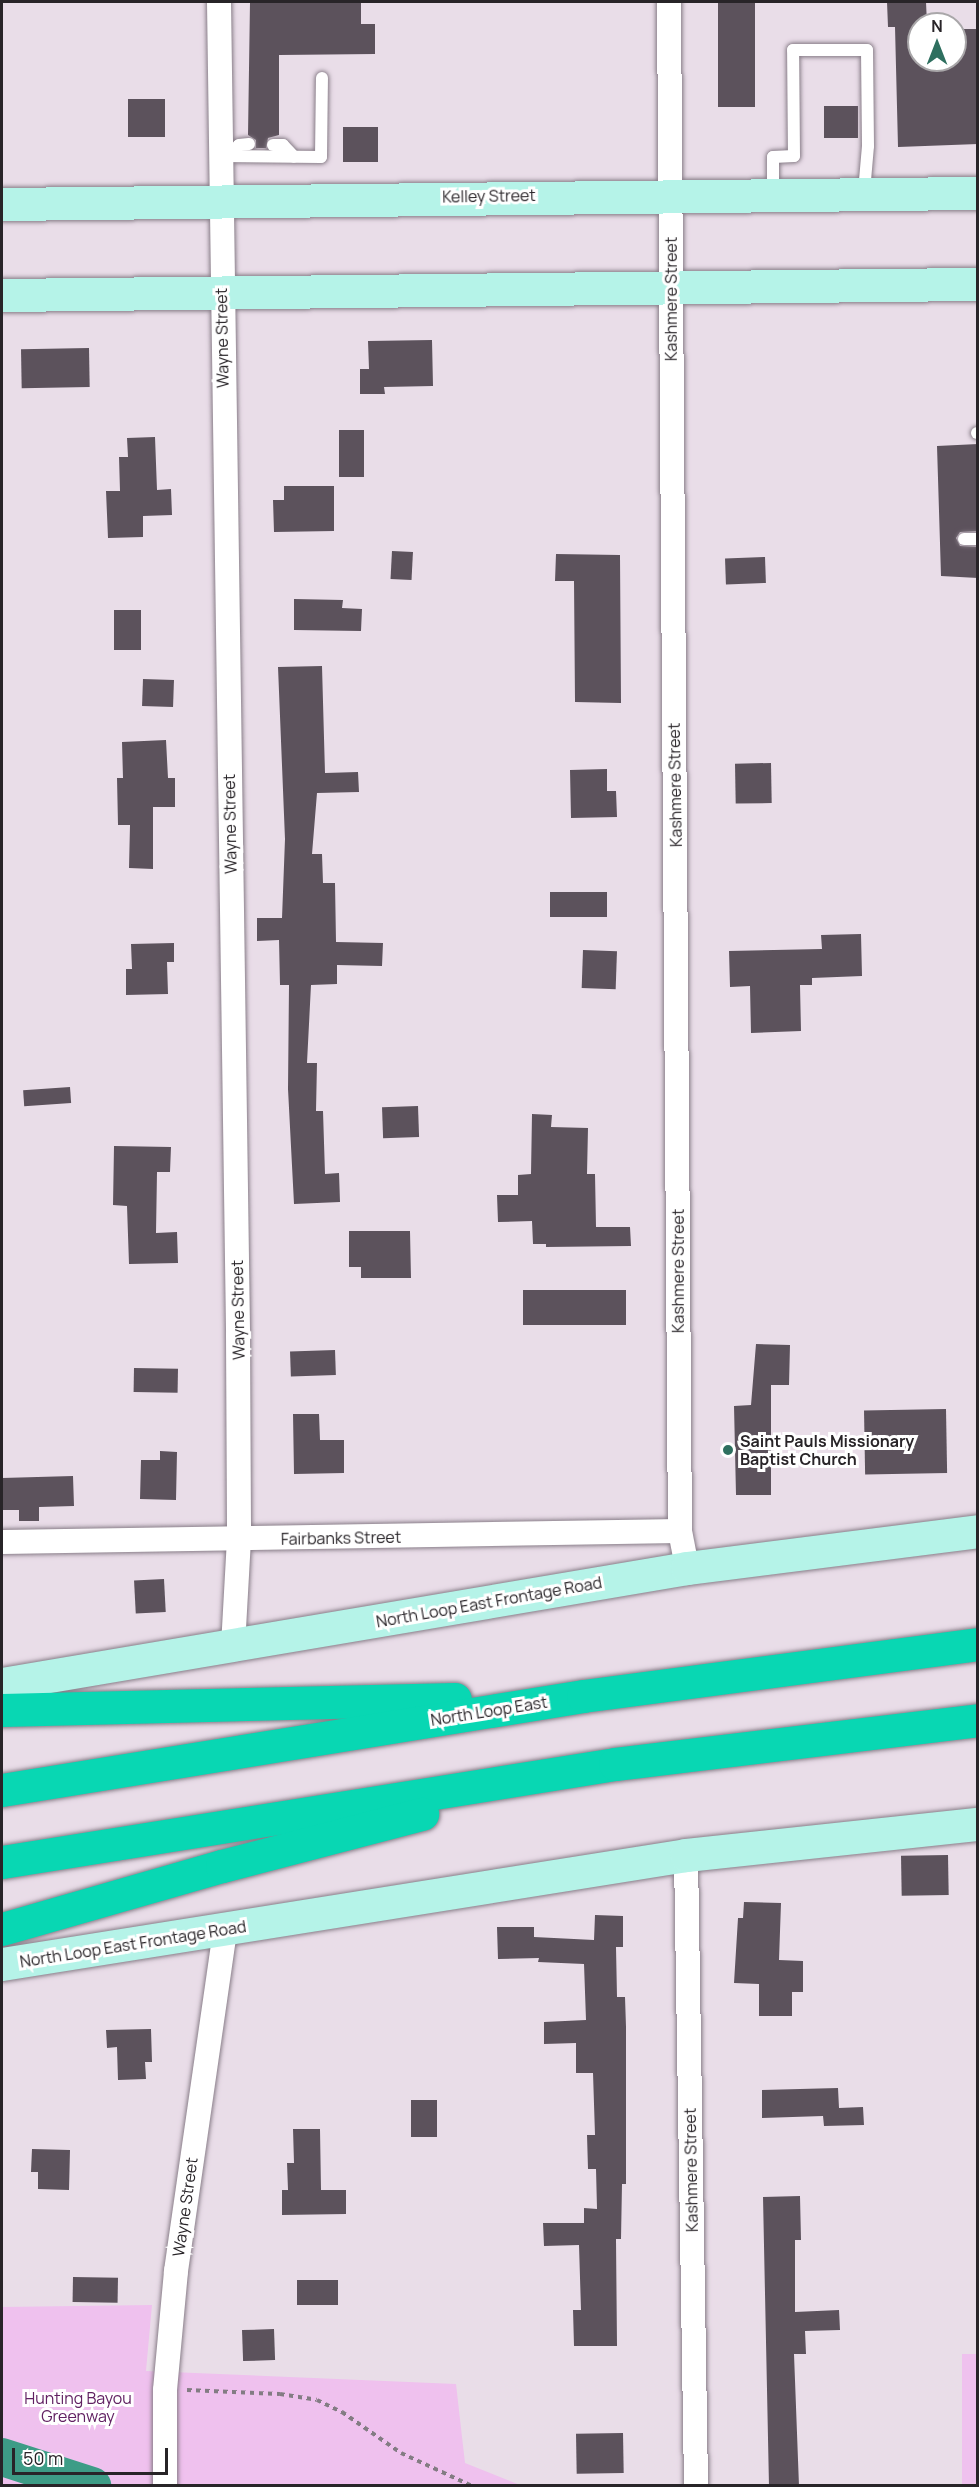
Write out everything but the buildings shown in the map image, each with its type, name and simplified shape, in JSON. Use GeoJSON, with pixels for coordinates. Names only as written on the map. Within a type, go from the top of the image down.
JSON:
{"type":"FeatureCollection","features":[{"type":"Feature","properties":{"kind":"highway","name":"North Loop East"},"geometry":{"type":"LineString","coordinates":[[2,1790],[583,1696],[978,1644]]}},
{"type":"Feature","properties":{"kind":"highway"},"geometry":{"type":"LineString","coordinates":[[2,1710],[583,1696]]}},
{"type":"Feature","properties":{"kind":"highway"},"geometry":{"type":"LineString","coordinates":[[2,1862],[615,1764],[978,1720]]}},
{"type":"Feature","properties":{"kind":"highway"},"geometry":{"type":"LineString","coordinates":[[2,1929],[222,1866],[615,1764]]}},
{"type":"Feature","properties":{"kind":"main road","name":"Kelley Street"},"geometry":{"type":"LineString","coordinates":[[2,204],[221,199],[978,192]]}},
{"type":"Feature","properties":{"kind":"main road"},"geometry":{"type":"LineString","coordinates":[[2,295],[222,290],[978,284]]}},
{"type":"Feature","properties":{"kind":"main road","name":"North Loop East Frontage Road"},"geometry":{"type":"LineString","coordinates":[[2,1684],[687,1568],[978,1531]]}},
{"type":"Feature","properties":{"kind":"main road","name":"North Loop East Frontage Road"},"geometry":{"type":"LineString","coordinates":[[2,1965],[686,1855],[978,1824]]}},
{"type":"Feature","properties":{"kind":"street","name":"Wayne Street"},"geometry":{"type":"LineString","coordinates":[[219,2],[225,156],[221,199],[239,1539],[233,1646]]}},
{"type":"Feature","properties":{"kind":"street","name":"Kashmere Street"},"geometry":{"type":"LineString","coordinates":[[669,2],[680,1531],[687,1568]]}},
{"type":"Feature","properties":{"kind":"street","name":"Fairbanks Street"},"geometry":{"type":"LineString","coordinates":[[2,1542],[680,1531]]}},
{"type":"Feature","properties":{"kind":"street","name":"Kashmere Street"},"geometry":{"type":"LineString","coordinates":[[686,1855],[696,2486]]}},
{"type":"Feature","properties":{"kind":"street","name":"Wayne Street"},"geometry":{"type":"LineString","coordinates":[[165,2485],[165,2390],[176,2271],[225,1929]]}},
{"type":"Feature","properties":{"kind":"lane"},"geometry":{"type":"LineString","coordinates":[[773,193],[773,157],[794,156],[793,50],[867,50],[868,146],[864,193]]}},
{"type":"Feature","properties":{"kind":"lane"},"geometry":{"type":"LineString","coordinates":[[225,156],[321,157],[322,78]]}},
{"type":"Feature","properties":{"kind":"lane"},"geometry":{"type":"LineString","coordinates":[[225,156],[239,145],[249,144]]}},
{"type":"Feature","properties":{"kind":"lane"},"geometry":{"type":"LineString","coordinates":[[273,145],[283,145],[294,157]]}},
{"type":"Feature","properties":{"kind":"lane"},"geometry":{"type":"LineString","coordinates":[[964,539],[978,539]]}},
{"type":"Feature","properties":{"kind":"path"},"geometry":{"type":"LineString","coordinates":[[179,2390],[280,2394],[317,2400],[342,2412],[401,2453],[472,2486]]}},
{"type":"Feature","properties":{"kind":"green space","name":"Hunting Bayou Greenway"},"geometry":{"type":"Polygon","coordinates":[[[152,2305],[146,2371],[456,2384],[465,2463],[520,2485],[2,2485],[2,2307],[152,2305]]]}},
{"type":"Feature","properties":{"kind":"green space"},"geometry":{"type":"Polygon","coordinates":[[[962,2354],[977,2354],[977,2485],[962,2485],[962,2354]]]}},
{"type":"Feature","properties":{"kind":"waterway"},"geometry":{"type":"LineString","coordinates":[[2,2457],[92,2486]]}},
{"type":"Feature","properties":{"kind":"place","name":"Saint Pauls Missionary Baptist Church"},"geometry":{"type":"Point","coordinates":[728,1450]}}]}
